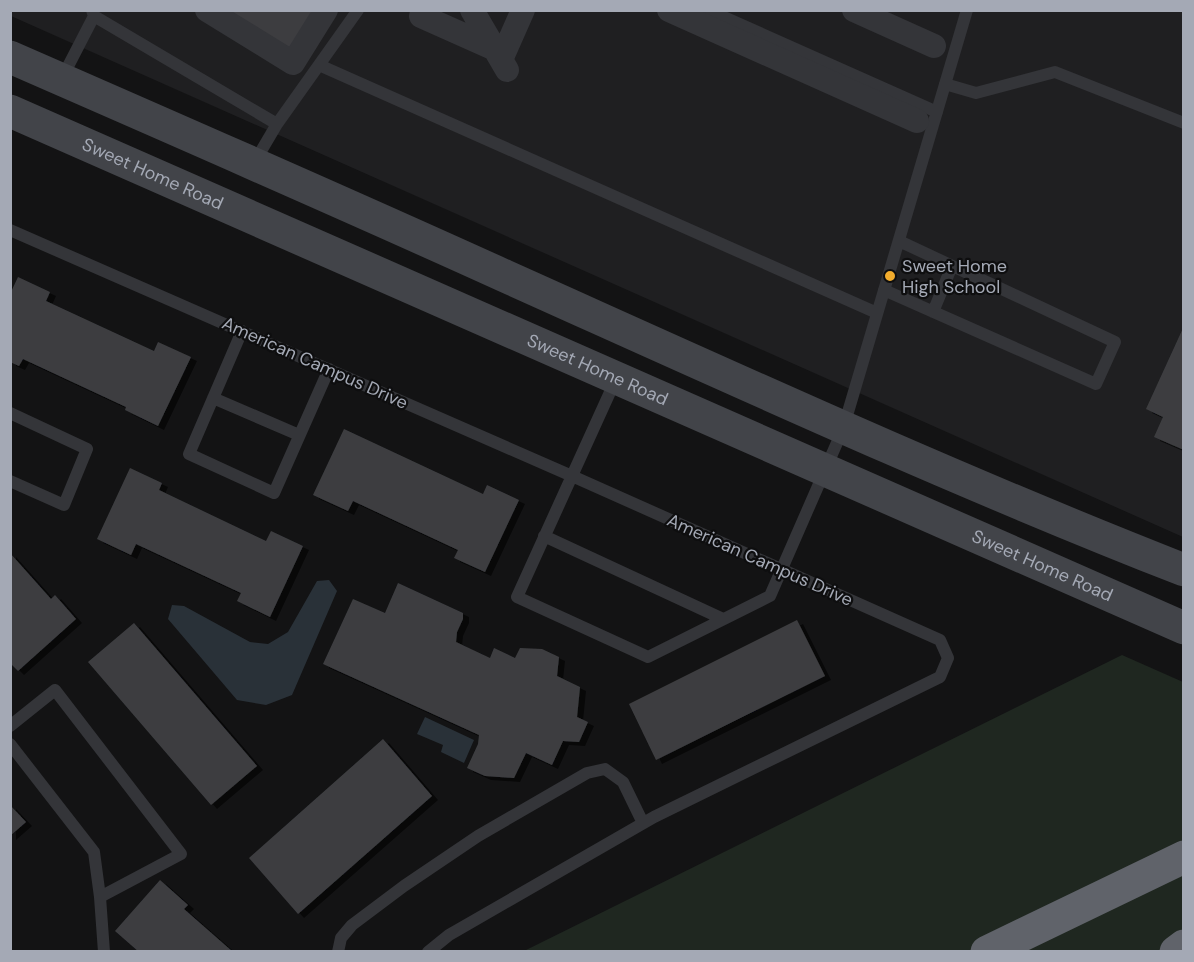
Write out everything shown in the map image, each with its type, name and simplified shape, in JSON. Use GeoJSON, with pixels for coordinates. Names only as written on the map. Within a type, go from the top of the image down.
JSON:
{"type":"FeatureCollection","features":[{"type":"Feature","properties":{"kind":"highway"},"geometry":{"type":"LineString","coordinates":[[987,951],[1184,857]]}},
{"type":"Feature","properties":{"kind":"highway"},"geometry":{"type":"LineString","coordinates":[[1176,951],[1184,946]]}},
{"type":"Feature","properties":{"kind":"main road"},"geometry":{"type":"LineString","coordinates":[[10,57],[254,163],[843,429],[1096,536],[1184,570]]}},
{"type":"Feature","properties":{"kind":"main road","name":"Sweet Home Road"},"geometry":{"type":"LineString","coordinates":[[10,111],[1184,628]]}},
{"type":"Feature","properties":{"kind":"main road"},"geometry":{"type":"LineString","coordinates":[[451,305],[606,344],[813,440],[829,442],[843,429]]}},
{"type":"Feature","properties":{"kind":"main road"},"geometry":{"type":"LineString","coordinates":[[825,469],[838,454],[853,453],[1005,516],[1096,536]]}},
{"type":"Feature","properties":{"kind":"street"},"geometry":{"type":"LineString","coordinates":[[207,10],[293,63],[326,10]]}},
{"type":"Feature","properties":{"kind":"street"},"geometry":{"type":"LineString","coordinates":[[424,10],[421,16],[504,53],[523,10]]}},
{"type":"Feature","properties":{"kind":"street"},"geometry":{"type":"LineString","coordinates":[[472,10],[507,70]]}},
{"type":"Feature","properties":{"kind":"street"},"geometry":{"type":"LineString","coordinates":[[669,10],[927,116]]}},
{"type":"Feature","properties":{"kind":"street"},"geometry":{"type":"LineString","coordinates":[[854,10],[934,46]]}},
{"type":"Feature","properties":{"kind":"lane"},"geometry":{"type":"LineString","coordinates":[[254,163],[276,124],[358,10]]}},
{"type":"Feature","properties":{"kind":"lane"},"geometry":{"type":"LineString","coordinates":[[708,10],[927,116]]}},
{"type":"Feature","properties":{"kind":"lane"},"geometry":{"type":"LineString","coordinates":[[617,378],[517,597],[648,657],[770,596],[843,429],[899,241],[927,116],[945,84],[967,10]]}},
{"type":"Feature","properties":{"kind":"lane"},"geometry":{"type":"LineString","coordinates":[[61,79],[93,13],[276,124]]}},
{"type":"Feature","properties":{"kind":"lane"},"geometry":{"type":"LineString","coordinates":[[319,65],[878,313]]}},
{"type":"Feature","properties":{"kind":"lane"},"geometry":{"type":"LineString","coordinates":[[945,84],[976,93],[1056,72],[1184,123]]}},
{"type":"Feature","properties":{"kind":"lane","name":"American Campus Drive"},"geometry":{"type":"LineString","coordinates":[[10,230],[940,640],[948,658],[940,677],[643,823],[449,935],[428,951]]}},
{"type":"Feature","properties":{"kind":"lane"},"geometry":{"type":"LineString","coordinates":[[884,290],[1096,384],[1115,342],[899,241]]}},
{"type":"Feature","properties":{"kind":"lane"},"geometry":{"type":"LineString","coordinates":[[933,312],[952,266]]}},
{"type":"Feature","properties":{"kind":"lane"},"geometry":{"type":"LineString","coordinates":[[242,331],[189,454],[274,493],[329,369]]}},
{"type":"Feature","properties":{"kind":"lane"},"geometry":{"type":"LineString","coordinates":[[213,398],[299,435]]}},
{"type":"Feature","properties":{"kind":"lane"},"geometry":{"type":"LineString","coordinates":[[10,413],[87,449],[64,505],[10,481]]}},
{"type":"Feature","properties":{"kind":"lane"},"geometry":{"type":"LineString","coordinates":[[544,536],[723,619]]}},
{"type":"Feature","properties":{"kind":"lane"},"geometry":{"type":"LineString","coordinates":[[10,726],[55,690],[181,854],[100,897]]}},
{"type":"Feature","properties":{"kind":"lane"},"geometry":{"type":"LineString","coordinates":[[10,744],[93,852],[100,897],[104,951]]}},
{"type":"Feature","properties":{"kind":"lane"},"geometry":{"type":"LineString","coordinates":[[338,951],[340,938],[352,925],[404,886],[478,836],[587,773],[605,769],[618,777],[623,782],[643,823]]}},
{"type":"Feature","properties":{"kind":"shaded area","name":"Sweet Home High School"},"geometry":{"type":"Polygon","coordinates":[[[11,10],[1183,11],[1183,537],[11,16],[11,10]]]}},
{"type":"Feature","properties":{"kind":"shaded area"},"geometry":{"type":"Polygon","coordinates":[[[329,580],[337,591],[292,695],[266,705],[237,700],[168,619],[172,605],[184,606],[250,642],[268,644],[288,632],[317,581],[329,580]]]}},
{"type":"Feature","properties":{"kind":"shaded area"},"geometry":{"type":"Polygon","coordinates":[[[1122,655],[1183,682],[1183,951],[522,952],[1122,655]]]}},
{"type":"Feature","properties":{"kind":"shaded area"},"geometry":{"type":"Polygon","coordinates":[[[425,717],[474,740],[464,763],[441,752],[443,745],[417,734],[425,717]]]}},
{"type":"Feature","properties":{"kind":"building"},"geometry":{"type":"Polygon","coordinates":[[[224,10],[321,10],[294,54],[224,10]]]}},
{"type":"Feature","properties":{"kind":"building"},"geometry":{"type":"Polygon","coordinates":[[[18,277],[50,292],[46,301],[154,351],[158,342],[191,357],[158,426],[125,410],[126,407],[23,359],[19,366],[10,362],[10,294],[18,277]]]}},
{"type":"Feature","properties":{"kind":"building"},"geometry":{"type":"Polygon","coordinates":[[[1184,326],[1184,450],[1154,437],[1163,417],[1146,409],[1184,326]]]}},
{"type":"Feature","properties":{"kind":"building"},"geometry":{"type":"Polygon","coordinates":[[[344,429],[483,494],[487,485],[519,500],[485,572],[454,558],[458,550],[353,501],[348,511],[313,495],[344,429]]]}},
{"type":"Feature","properties":{"kind":"building"},"geometry":{"type":"Polygon","coordinates":[[[130,468],[162,483],[159,490],[266,541],[271,531],[303,546],[270,617],[237,601],[241,593],[136,544],[131,555],[97,539],[130,468]]]}},
{"type":"Feature","properties":{"kind":"building"},"geometry":{"type":"Polygon","coordinates":[[[10,553],[51,599],[55,595],[76,619],[18,671],[10,663],[10,553]]]}},
{"type":"Feature","properties":{"kind":"building"},"geometry":{"type":"Polygon","coordinates":[[[398,583],[463,613],[456,642],[490,658],[494,648],[515,658],[520,648],[542,649],[559,657],[557,676],[580,687],[577,717],[588,722],[579,742],[563,741],[552,765],[526,753],[514,778],[485,776],[467,768],[478,744],[479,735],[323,664],[353,599],[385,613],[398,583]]]}},
{"type":"Feature","properties":{"kind":"building"},"geometry":{"type":"Polygon","coordinates":[[[797,620],[825,676],[656,760],[629,704],[797,620]]]}},
{"type":"Feature","properties":{"kind":"building"},"geometry":{"type":"Polygon","coordinates":[[[134,623],[257,766],[211,805],[88,662],[134,623]]]}},
{"type":"Feature","properties":{"kind":"building"},"geometry":{"type":"Polygon","coordinates":[[[383,739],[432,796],[298,914],[249,858],[383,739]]]}},
{"type":"Feature","properties":{"kind":"building"},"geometry":{"type":"Polygon","coordinates":[[[10,805],[26,822],[10,836],[10,805]]]}},
{"type":"Feature","properties":{"kind":"building"},"geometry":{"type":"Polygon","coordinates":[[[160,880],[188,905],[184,909],[233,952],[139,952],[115,931],[160,880]]]}},
{"type":"Feature","properties":{"kind":"place","name":"Sweet Home High School"},"geometry":{"type":"Point","coordinates":[890,276]}}]}
